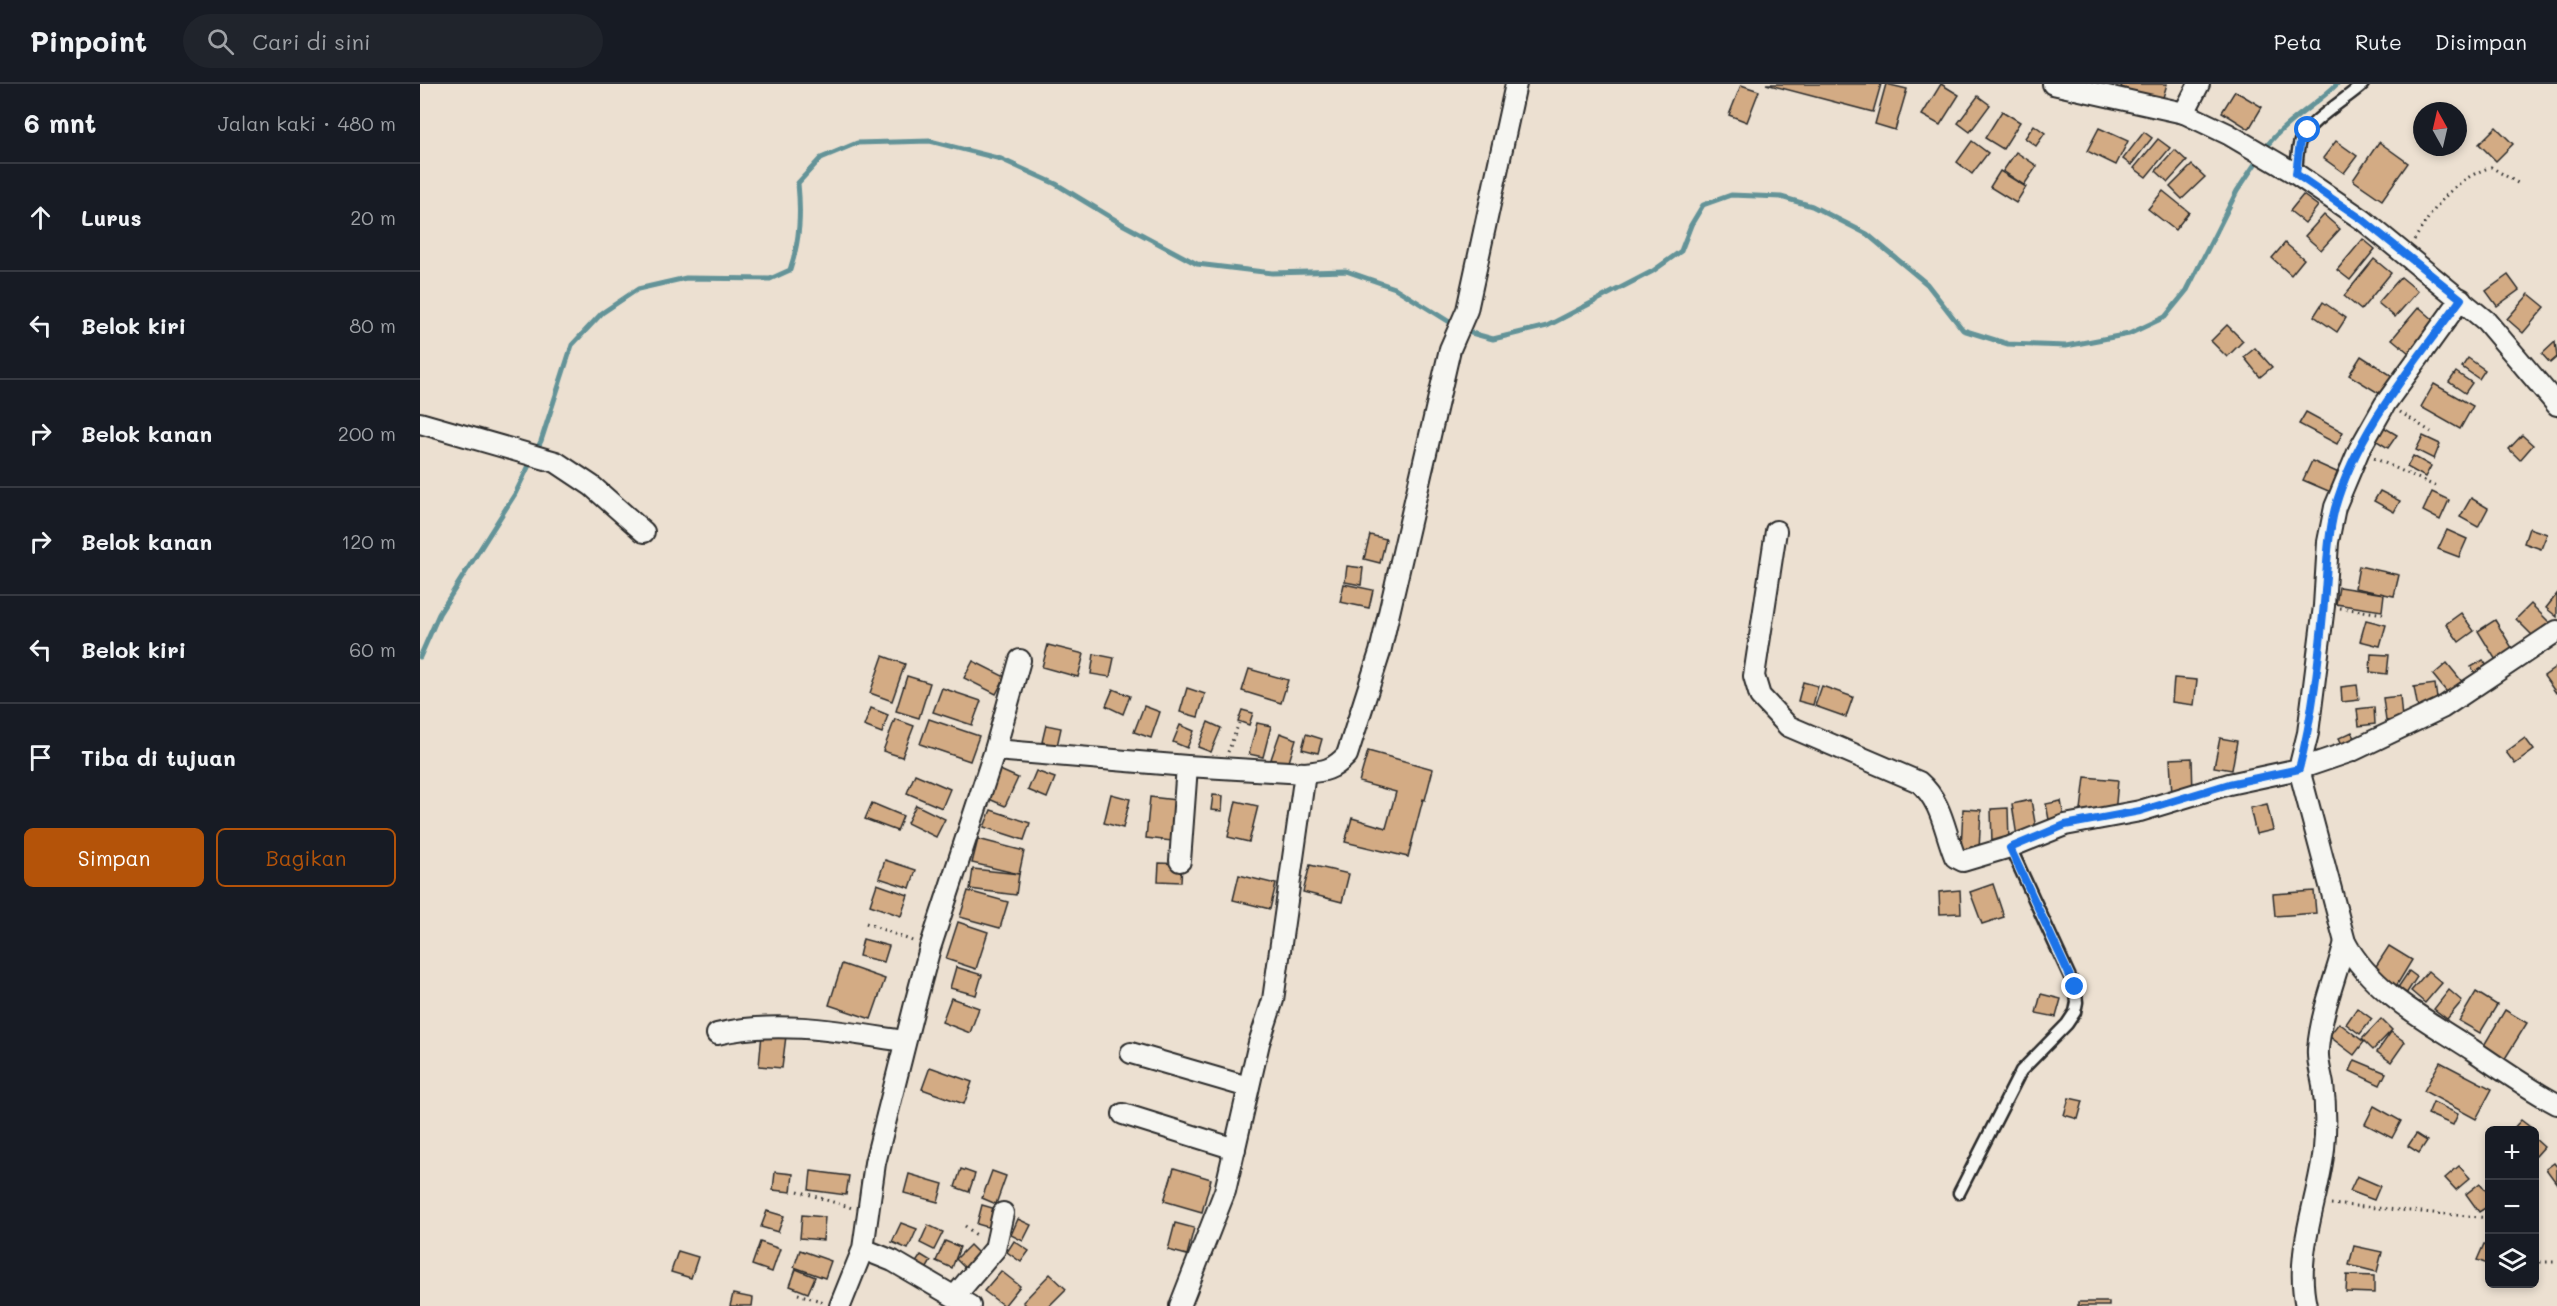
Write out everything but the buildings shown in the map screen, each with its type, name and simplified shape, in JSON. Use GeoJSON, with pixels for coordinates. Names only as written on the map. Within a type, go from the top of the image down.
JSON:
{"type":"FeatureCollection","features":[{"type":"Feature","properties":{"kind":"street"},"geometry":{"type":"LineString","coordinates":[[995,750],[1305,773],[1321,772],[1336,767],[1347,755],[1380,652],[1450,348],[1467,310],[1516,84]]}},
{"type":"Feature","properties":{"kind":"street"},"geometry":{"type":"LineString","coordinates":[[2053,84],[2184,113],[2228,134],[2290,170],[2363,220],[2461,299],[2503,338],[2555,398]]}},
{"type":"Feature","properties":{"kind":"street"},"geometry":{"type":"LineString","coordinates":[[2184,113],[2199,84]]}},
{"type":"Feature","properties":{"kind":"street"},"geometry":{"type":"LineString","coordinates":[[2461,299],[2385,404],[2359,450],[2335,507],[2328,542],[2324,606],[2308,733],[2299,769],[2345,942],[2354,960],[2368,975],[2413,1011],[2534,1092],[2557,1104]]}},
{"type":"Feature","properties":{"kind":"street"},"geometry":{"type":"LineString","coordinates":[[420,423],[556,462],[592,486],[644,532]]}},
{"type":"Feature","properties":{"kind":"street"},"geometry":{"type":"LineString","coordinates":[[1776,531],[1754,676],[1761,696],[1788,726],[1919,782],[1930,792],[1939,808],[1955,857],[1963,861],[2010,848],[2065,825],[2140,811],[2229,784],[2299,769],[2352,751],[2442,708],[2557,631]]}},
{"type":"Feature","properties":{"kind":"street"},"geometry":{"type":"LineString","coordinates":[[834,1304],[863,1249],[875,1163],[904,1041],[930,948],[995,750],[1020,660]]}},
{"type":"Feature","properties":{"kind":"street"},"geometry":{"type":"LineString","coordinates":[[1180,861],[1187,766]]}},
{"type":"Feature","properties":{"kind":"street"},"geometry":{"type":"LineString","coordinates":[[1180,1306],[1225,1191],[1248,1087],[1273,1000],[1305,773]]}},
{"type":"Feature","properties":{"kind":"street"},"geometry":{"type":"LineString","coordinates":[[2306,1306],[2301,1286],[2301,1261],[2324,1148],[2326,1109],[2323,1081],[2318,1065],[2318,1046],[2325,1009],[2345,942]]}},
{"type":"Feature","properties":{"kind":"street"},"geometry":{"type":"LineString","coordinates":[[717,1034],[736,1029],[767,1027],[856,1034],[904,1041]]}},
{"type":"Feature","properties":{"kind":"street"},"geometry":{"type":"LineString","coordinates":[[1131,1053],[1248,1087]]}},
{"type":"Feature","properties":{"kind":"street"},"geometry":{"type":"LineString","coordinates":[[1123,1114],[1234,1149]]}},
{"type":"Feature","properties":{"kind":"street"},"geometry":{"type":"LineString","coordinates":[[863,1249],[893,1261],[963,1301],[995,1249],[1003,1213]]}},
{"type":"Feature","properties":{"kind":"lane"},"geometry":{"type":"LineString","coordinates":[[2290,170],[2302,136],[2326,112],[2363,84]]}},
{"type":"Feature","properties":{"kind":"lane"},"geometry":{"type":"LineString","coordinates":[[1959,1193],[2021,1071],[2067,1024],[2075,1012],[2077,1002],[2075,987],[2010,848]]}},
{"type":"Feature","properties":{"kind":"path"},"geometry":{"type":"LineString","coordinates":[[2406,254],[2449,190],[2480,171],[2491,168],[2521,185]]}},
{"type":"Feature","properties":{"kind":"path"},"geometry":{"type":"LineString","coordinates":[[2385,404],[2431,432]]}},
{"type":"Feature","properties":{"kind":"path"},"geometry":{"type":"LineString","coordinates":[[2359,450],[2439,488]]}},
{"type":"Feature","properties":{"kind":"path"},"geometry":{"type":"LineString","coordinates":[[2324,606],[2385,614]]}},
{"type":"Feature","properties":{"kind":"path"},"geometry":{"type":"LineString","coordinates":[[1222,768],[1239,723]]}},
{"type":"Feature","properties":{"kind":"path"},"geometry":{"type":"LineString","coordinates":[[866,923],[930,948]]}},
{"type":"Feature","properties":{"kind":"path"},"geometry":{"type":"LineString","coordinates":[[798,1191],[868,1213]]}},
{"type":"Feature","properties":{"kind":"path"},"geometry":{"type":"LineString","coordinates":[[2314,1202],[2485,1218]]}},
{"type":"Feature","properties":{"kind":"path"},"geometry":{"type":"LineString","coordinates":[[2539,1262],[2557,1262]]}},
{"type":"Feature","properties":{"kind":"path"},"geometry":{"type":"LineString","coordinates":[[798,1294],[834,1304]]}},
{"type":"Feature","properties":{"kind":"waterway"},"geometry":{"type":"LineString","coordinates":[[2264,150],[2289,123],[2337,84]]}},
{"type":"Feature","properties":{"kind":"waterway"},"geometry":{"type":"LineString","coordinates":[[420,657],[439,614],[515,494],[541,441],[572,345],[602,313],[638,289],[686,278],[770,279],[790,270],[799,227],[798,183],[821,158],[857,143],[930,141],[1001,159],[1056,184],[1122,224],[1197,264],[1272,273],[1346,271],[1395,288],[1464,331],[1493,339],[1547,326],[1653,271],[1681,251],[1691,225],[1703,205],[1731,195],[1781,197],[1812,206],[1867,234],[1927,284],[1963,330],[2008,344],[2066,346],[2129,334],[2165,317],[2187,290],[2237,191],[2259,158]]}},
{"type":"Feature","properties":{"kind":"route"},"geometry":{"type":"LineString","coordinates":[[2075,987],[2010,848],[2065,825],[2140,811],[2229,784],[2299,769],[2308,733],[2324,606],[2328,542],[2335,507],[2359,450],[2385,404],[2461,299],[2363,220],[2296,174],[2300,142],[2308,130]]}}]}
